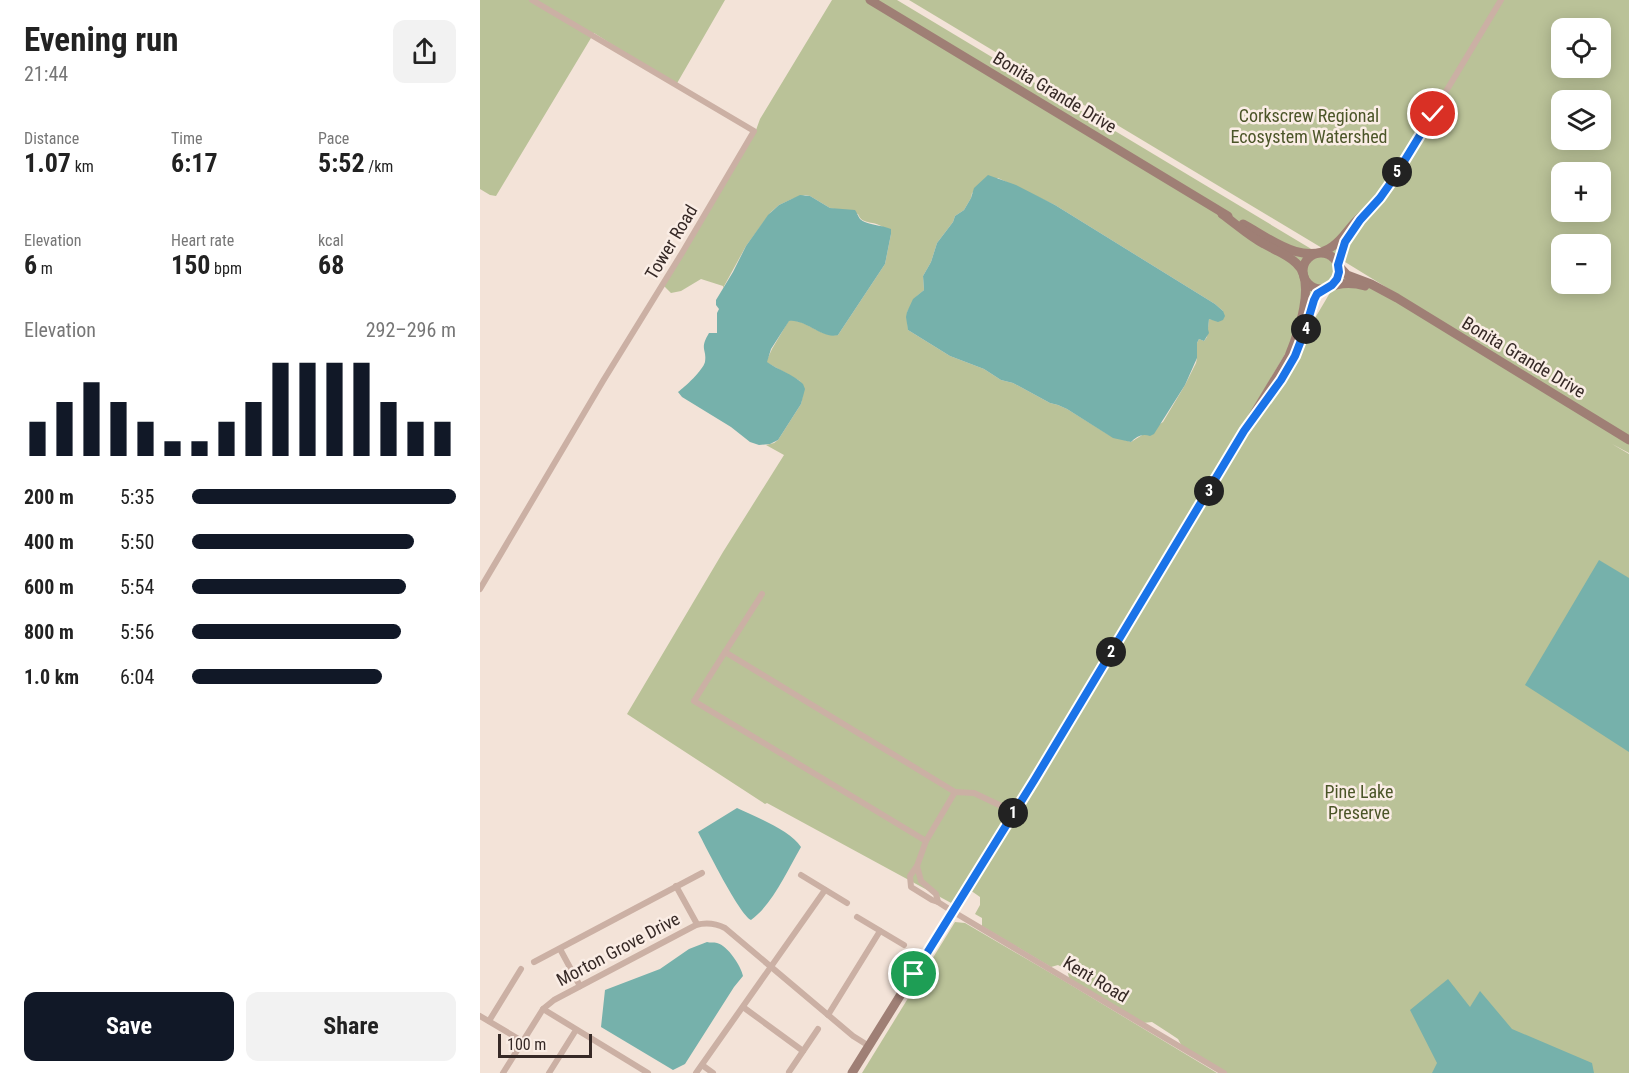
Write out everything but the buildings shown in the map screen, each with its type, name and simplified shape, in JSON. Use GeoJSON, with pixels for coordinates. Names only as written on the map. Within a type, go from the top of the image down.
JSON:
{"type":"FeatureCollection","features":[{"type":"Feature","properties":{"kind":"street","name":"Tower Road"},"geometry":{"type":"LineString","coordinates":[[480,589],[754,131],[532,0]]}},
{"type":"Feature","properties":{"kind":"street","name":"Bonita Grande Drive"},"geometry":{"type":"LineString","coordinates":[[870,0],[1222,214],[1253,229],[1269,241],[1305,253],[1321,253]]}},
{"type":"Feature","properties":{"kind":"street"},"geometry":{"type":"LineString","coordinates":[[1244,431],[1281,380],[1295,356],[1317,294],[1337,279],[1338,265],[1345,242],[1392,181],[1501,0]]}},
{"type":"Feature","properties":{"kind":"street"},"geometry":{"type":"LineString","coordinates":[[852,1073],[1014,812],[1289,356],[1295,342],[1305,300],[1304,268],[1306,261],[1311,256],[1334,246],[1358,218],[1366,213]]}},
{"type":"Feature","properties":{"kind":"street","name":"Bonita Grande Drive"},"geometry":{"type":"LineString","coordinates":[[1222,214],[1252,237],[1297,263],[1304,276]]}},
{"type":"Feature","properties":{"kind":"street"},"geometry":{"type":"LineString","coordinates":[[1321,253],[1332,256],[1338,265]]}},
{"type":"Feature","properties":{"kind":"street","name":"Bonita Grande Drive"},"geometry":{"type":"LineString","coordinates":[[1338,265],[1347,274],[1400,300],[1629,440]]}},
{"type":"Feature","properties":{"kind":"street"},"geometry":{"type":"LineString","coordinates":[[1304,276],[1314,287],[1328,287]]}},
{"type":"Feature","properties":{"kind":"street","name":"Bonita Grande Drive"},"geometry":{"type":"LineString","coordinates":[[1328,287],[1339,284],[1359,284],[1388,298],[1400,300]]}},
{"type":"Feature","properties":{"kind":"street"},"geometry":{"type":"LineString","coordinates":[[762,594],[694,701],[926,841]]}},
{"type":"Feature","properties":{"kind":"street"},"geometry":{"type":"LineString","coordinates":[[725,652],[955,792],[974,793],[1014,812]]}},
{"type":"Feature","properties":{"kind":"street"},"geometry":{"type":"LineString","coordinates":[[910,878],[926,841],[955,792]]}},
{"type":"Feature","properties":{"kind":"street"},"geometry":{"type":"LineString","coordinates":[[917,866],[921,881],[936,894],[938,902]]}},
{"type":"Feature","properties":{"kind":"street"},"geometry":{"type":"LineString","coordinates":[[534,962],[702,873]]}},
{"type":"Feature","properties":{"kind":"street"},"geometry":{"type":"LineString","coordinates":[[801,876],[847,903]]}},
{"type":"Feature","properties":{"kind":"street"},"geometry":{"type":"LineString","coordinates":[[910,878],[920,876]]}},
{"type":"Feature","properties":{"kind":"street","name":"Kent Road"},"geometry":{"type":"LineString","coordinates":[[910,878],[911,887],[1224,1073]]}},
{"type":"Feature","properties":{"kind":"street"},"geometry":{"type":"LineString","coordinates":[[676,886],[697,924]]}},
{"type":"Feature","properties":{"kind":"street"},"geometry":{"type":"LineString","coordinates":[[696,1073],[825,890]]}},
{"type":"Feature","properties":{"kind":"street"},"geometry":{"type":"LineString","coordinates":[[857,917],[904,945]]}},
{"type":"Feature","properties":{"kind":"street","name":"Morton Grove Drive"},"geometry":{"type":"LineString","coordinates":[[503,1073],[543,1008],[697,924],[711,923],[725,928],[828,1016],[869,1046]]}},
{"type":"Feature","properties":{"kind":"street"},"geometry":{"type":"LineString","coordinates":[[828,1016],[880,931]]}},
{"type":"Feature","properties":{"kind":"street"},"geometry":{"type":"LineString","coordinates":[[560,949],[580,986]]}},
{"type":"Feature","properties":{"kind":"street"},"geometry":{"type":"LineString","coordinates":[[489,1021],[521,969]]}},
{"type":"Feature","properties":{"kind":"street"},"geometry":{"type":"LineString","coordinates":[[742,1007],[803,1051]]}},
{"type":"Feature","properties":{"kind":"street"},"geometry":{"type":"LineString","coordinates":[[543,1008],[648,1073]]}},
{"type":"Feature","properties":{"kind":"street"},"geometry":{"type":"LineString","coordinates":[[480,1016],[522,1041]]}},
{"type":"Feature","properties":{"kind":"street"},"geometry":{"type":"LineString","coordinates":[[789,1072],[818,1029]]}},
{"type":"Feature","properties":{"kind":"street"},"geometry":{"type":"LineString","coordinates":[[549,1073],[576,1030]]}},
{"type":"Feature","properties":{"kind":"street"},"geometry":{"type":"LineString","coordinates":[[702,1065],[713,1073]]}},
{"type":"Feature","properties":{"kind":"green space"},"geometry":{"type":"Polygon","coordinates":[[[480,0],[725,0],[676,85],[594,33],[496,196],[480,189],[480,0]]]}},
{"type":"Feature","properties":{"kind":"green space"},"geometry":{"type":"Polygon","coordinates":[[[832,0],[897,0],[1338,265],[1099,666],[953,904],[767,803],[765,804],[627,714],[723,552],[784,455],[766,445],[778,440],[801,404],[803,394],[800,381],[766,362],[772,349],[789,320],[802,323],[825,334],[838,335],[885,264],[891,234],[887,230],[864,221],[858,214],[830,208],[805,195],[779,205],[771,212],[746,246],[723,288],[723,286],[701,279],[681,291],[671,293],[664,286],[756,130],[760,119],[832,0]],[[998,178],[972,193],[964,210],[955,216],[937,243],[931,262],[923,276],[924,290],[917,296],[907,312],[908,330],[950,356],[984,369],[1001,380],[1013,383],[1050,403],[1067,409],[1109,435],[1131,442],[1163,422],[1196,363],[1197,343],[1199,339],[1204,341],[1207,337],[1209,319],[1214,320],[1223,311],[1055,205],[998,178]]]}},
{"type":"Feature","properties":{"kind":"green space","name":"Corkscrew Regional Ecosystem Watershed"},"geometry":{"type":"Polygon","coordinates":[[[909,0],[1629,0],[1629,436],[1332,254],[909,0]]]}},
{"type":"Feature","properties":{"kind":"green space","name":"Pine Lake Preserve"},"geometry":{"type":"Polygon","coordinates":[[[1344,269],[1629,444],[1629,453],[1612,444],[1629,454],[1629,1073],[1222,1073],[1184,1050],[1178,1039],[1152,1022],[1143,1023],[1070,981],[1067,970],[1058,965],[1051,967],[982,926],[982,918],[975,914],[980,905],[980,897],[970,890],[1197,518],[1344,269]]]}},
{"type":"Feature","properties":{"kind":"green space"},"geometry":{"type":"Polygon","coordinates":[[[955,922],[965,923],[1217,1073],[862,1073],[955,922]]]}},
{"type":"Feature","properties":{"kind":"water"},"geometry":{"type":"Polygon","coordinates":[[[988,175],[1016,185],[1055,205],[1223,311],[1225,316],[1223,320],[1218,322],[1209,319],[1209,333],[1204,341],[1199,339],[1197,343],[1197,358],[1185,385],[1154,434],[1139,436],[1131,442],[1113,438],[1067,409],[1050,403],[1013,383],[1001,380],[984,369],[950,356],[908,330],[907,312],[913,299],[924,290],[923,276],[931,262],[937,243],[955,216],[964,210],[974,188],[988,175]]]}},
{"type":"Feature","properties":{"kind":"water"},"geometry":{"type":"Polygon","coordinates":[[[800,195],[810,196],[830,208],[855,210],[863,221],[891,229],[891,234],[885,264],[838,335],[826,335],[802,323],[789,321],[771,349],[767,362],[799,381],[805,389],[801,404],[778,440],[770,444],[759,445],[750,442],[731,427],[682,397],[678,392],[704,365],[706,339],[709,333],[717,333],[719,309],[716,300],[746,246],[768,215],[779,205],[800,195]]]}},
{"type":"Feature","properties":{"kind":"water"},"geometry":{"type":"Polygon","coordinates":[[[1599,560],[1629,578],[1629,752],[1525,685],[1599,560]]]}},
{"type":"Feature","properties":{"kind":"water"},"geometry":{"type":"Polygon","coordinates":[[[737,808],[781,830],[801,847],[773,896],[751,920],[731,893],[698,832],[737,808]]]}},
{"type":"Feature","properties":{"kind":"water"},"geometry":{"type":"Polygon","coordinates":[[[707,942],[717,943],[730,952],[743,976],[685,1064],[673,1070],[601,1027],[605,990],[660,969],[689,949],[707,942]]]}},
{"type":"Feature","properties":{"kind":"water"},"geometry":{"type":"Polygon","coordinates":[[[1448,979],[1470,1007],[1480,991],[1512,1029],[1592,1063],[1594,1073],[1432,1073],[1437,1063],[1410,1010],[1448,979]]]}},
{"type":"Feature","properties":{"kind":"route"},"geometry":{"type":"LineString","coordinates":[[914,974],[1035,779],[1244,431],[1281,380],[1295,356],[1317,294],[1337,279],[1338,265],[1345,242],[1392,181],[1433,114]]}}]}
